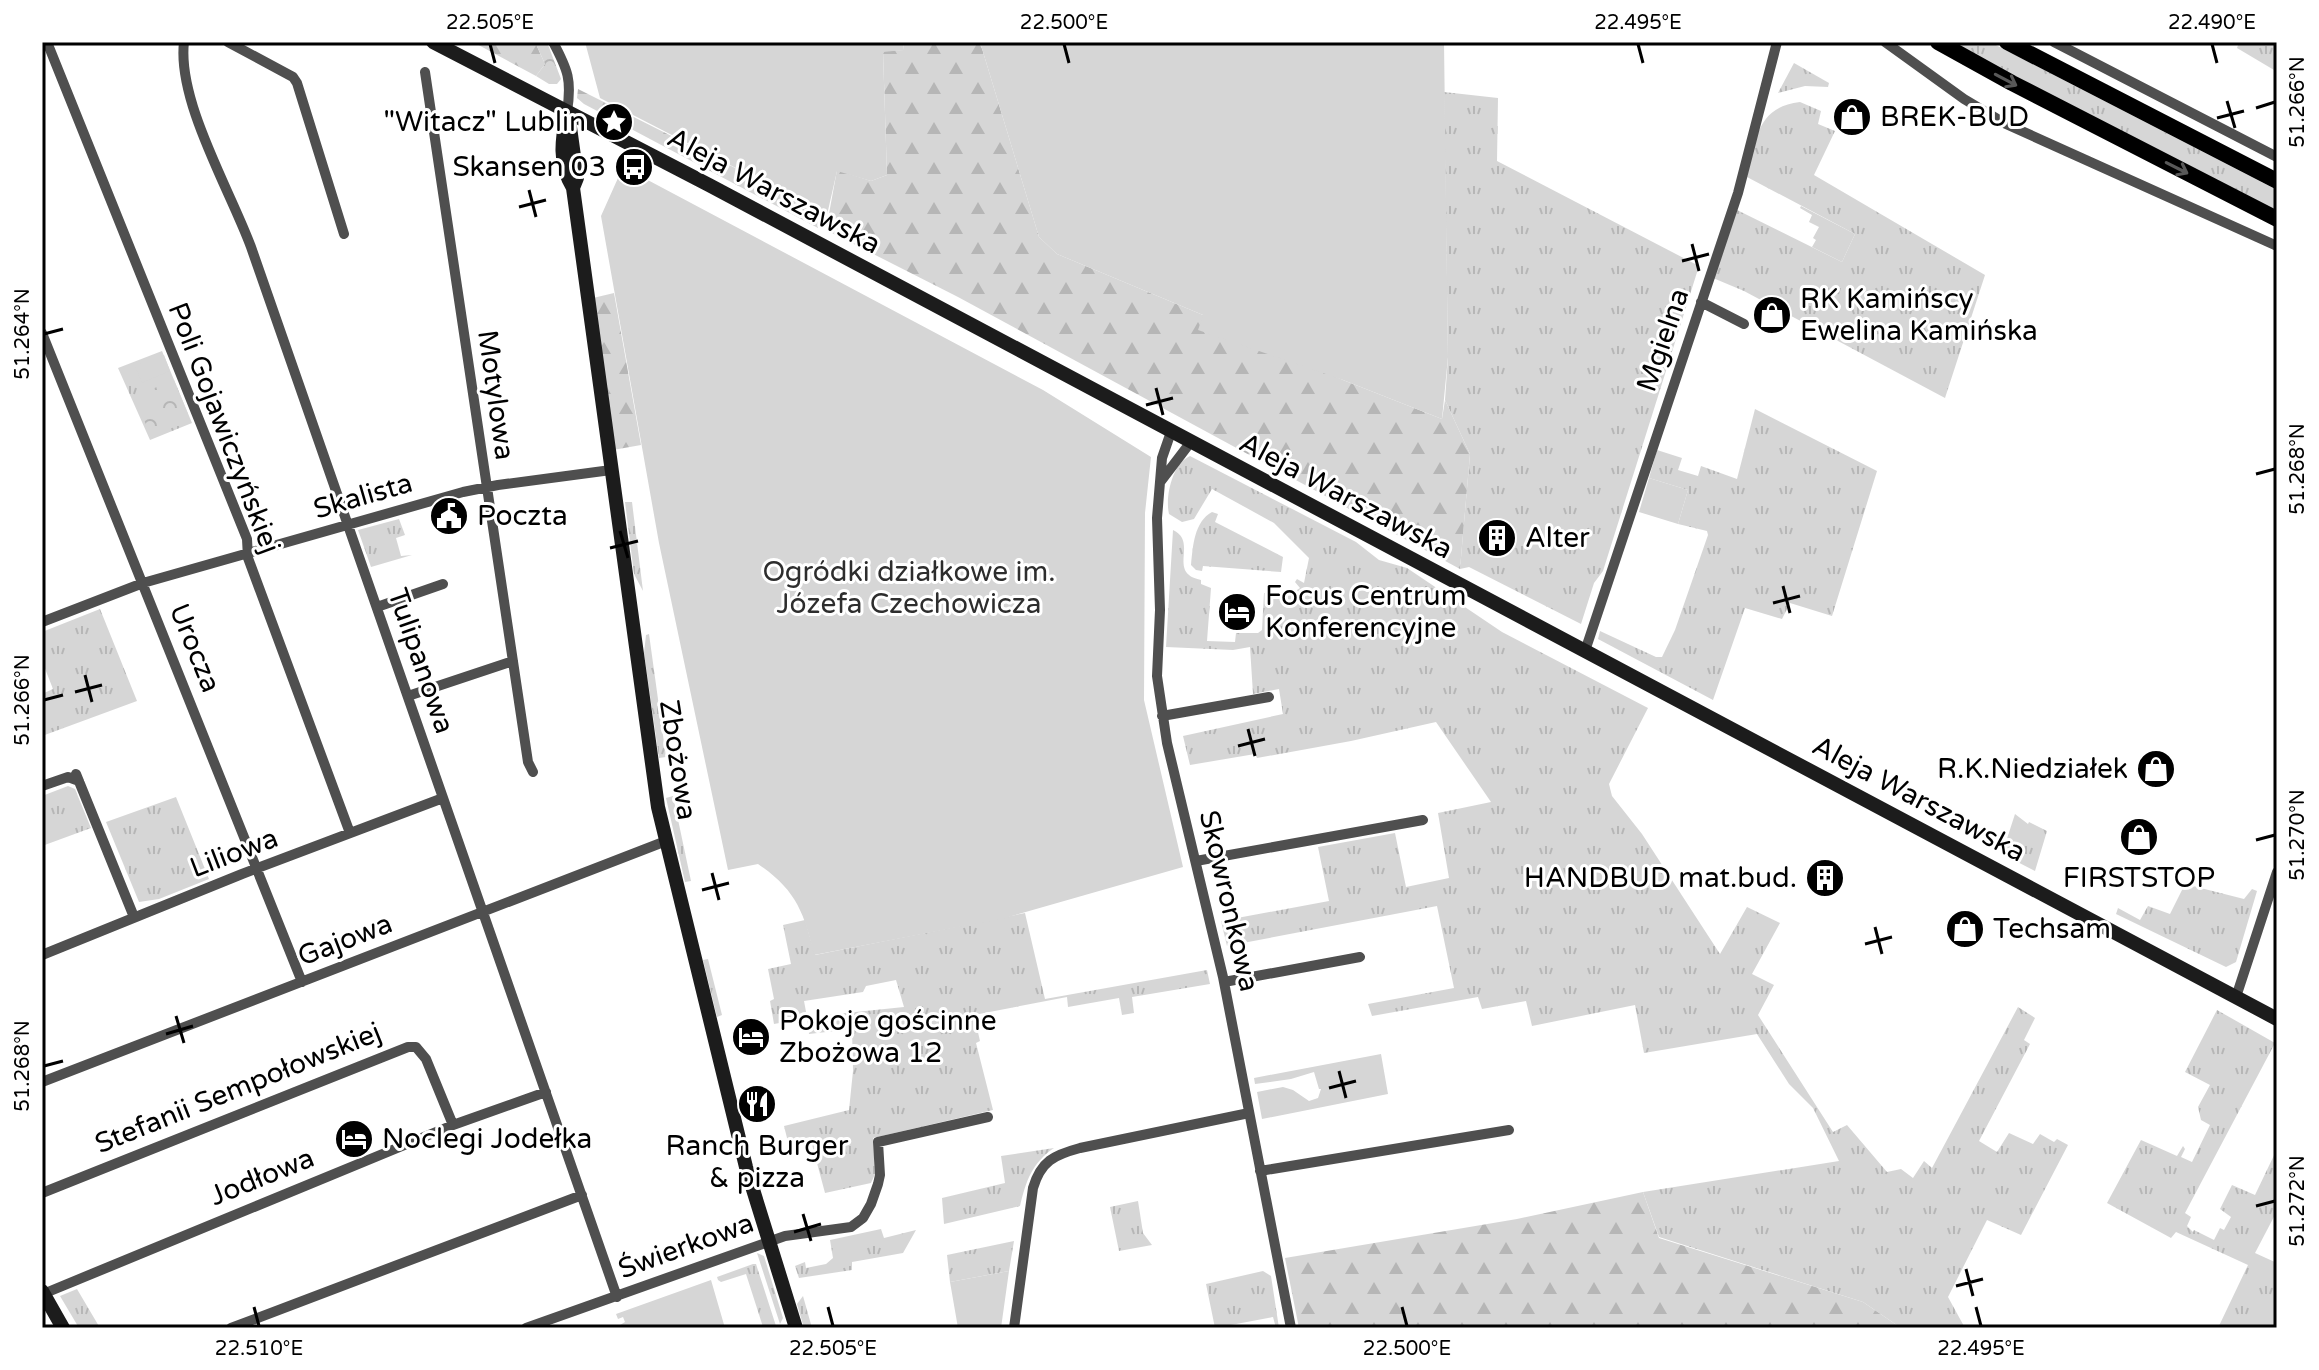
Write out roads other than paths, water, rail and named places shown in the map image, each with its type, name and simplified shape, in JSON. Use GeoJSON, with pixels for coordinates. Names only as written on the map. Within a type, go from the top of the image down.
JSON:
{"type":"FeatureCollection","features":[{"type":"Feature","properties":{"kind":"main road"},"geometry":{"type":"LineString","coordinates":[[1938,42],[2277,219]]}},
{"type":"Feature","properties":{"kind":"main road"},"geometry":{"type":"LineString","coordinates":[[2007,42],[2277,181]]}},
{"type":"Feature","properties":{"kind":"street","name":"Poli Gojawiczyńskiej"},"geometry":{"type":"LineString","coordinates":[[47,42],[247,539],[248,553],[350,833]]}},
{"type":"Feature","properties":{"kind":"street","name":"Tulipanowa"},"geometry":{"type":"LineString","coordinates":[[184,42],[185,77],[195,109],[251,247],[617,1297]]}},
{"type":"Feature","properties":{"kind":"street"},"geometry":{"type":"LineString","coordinates":[[228,42],[293,77],[297,83],[344,234]]}},
{"type":"Feature","properties":{"kind":"street","name":"Aleja Warszawska"},"geometry":{"type":"LineString","coordinates":[[433,42],[2277,1019]]}},
{"type":"Feature","properties":{"kind":"street"},"geometry":{"type":"LineString","coordinates":[[553,42],[569,72],[571,84],[567,112]]}},
{"type":"Feature","properties":{"kind":"street","name":"Mgielna"},"geometry":{"type":"LineString","coordinates":[[1585,651],[1738,193],[1777,42]]}},
{"type":"Feature","properties":{"kind":"street"},"geometry":{"type":"LineString","coordinates":[[1885,42],[1964,99],[2006,124],[2277,246]]}},
{"type":"Feature","properties":{"kind":"street"},"geometry":{"type":"LineString","coordinates":[[2054,42],[2277,157]]}},
{"type":"Feature","properties":{"kind":"street","name":"Motylowa"},"geometry":{"type":"LineString","coordinates":[[425,72],[485,487],[528,762],[533,772]]}},
{"type":"Feature","properties":{"kind":"street","name":"Zbożowa"},"geometry":{"type":"LineString","coordinates":[[567,112],[577,178],[573,188],[651,762],[666,841],[746,1167],[796,1328]]}},
{"type":"Feature","properties":{"kind":"street"},"geometry":{"type":"LineString","coordinates":[[1701,302],[1744,324]]}},
{"type":"Feature","properties":{"kind":"street","name":"Urocza"},"geometry":{"type":"LineString","coordinates":[[42,333],[302,982]]}},
{"type":"Feature","properties":{"kind":"street","name":"Skowronkowa"},"geometry":{"type":"LineString","coordinates":[[1171,432],[1162,458],[1157,518],[1160,610],[1157,676],[1162,716],[1224,982],[1291,1328]]}},
{"type":"Feature","properties":{"kind":"street"},"geometry":{"type":"LineString","coordinates":[[1160,482],[1190,443]]}},
{"type":"Feature","properties":{"kind":"street","name":"Skalista"},"geometry":{"type":"LineString","coordinates":[[42,622],[143,583],[485,487],[611,470]]}},
{"type":"Feature","properties":{"kind":"street"},"geometry":{"type":"LineString","coordinates":[[377,607],[443,584]]}},
{"type":"Feature","properties":{"kind":"street"},"geometry":{"type":"LineString","coordinates":[[408,696],[513,661]]}},
{"type":"Feature","properties":{"kind":"street"},"geometry":{"type":"LineString","coordinates":[[1162,716],[1269,697]]}},
{"type":"Feature","properties":{"kind":"street"},"geometry":{"type":"LineString","coordinates":[[42,786],[68,777],[78,777],[134,917]]}},
{"type":"Feature","properties":{"kind":"street","name":"Liliowa"},"geometry":{"type":"LineString","coordinates":[[42,955],[443,798]]}},
{"type":"Feature","properties":{"kind":"street"},"geometry":{"type":"LineString","coordinates":[[1196,861],[1423,820]]}},
{"type":"Feature","properties":{"kind":"street","name":"Gajowa"},"geometry":{"type":"LineString","coordinates":[[42,1082],[666,841]]}},
{"type":"Feature","properties":{"kind":"street"},"geometry":{"type":"LineString","coordinates":[[2236,997],[2277,872]]}},
{"type":"Feature","properties":{"kind":"street"},"geometry":{"type":"LineString","coordinates":[[1224,982],[1360,957]]}},
{"type":"Feature","properties":{"kind":"street","name":"Stefanii Sempołowskiej"},"geometry":{"type":"LineString","coordinates":[[42,1193],[408,1047],[421,1050],[453,1125]]}},
{"type":"Feature","properties":{"kind":"street","name":"Jodłowa"},"geometry":{"type":"LineString","coordinates":[[43,1293],[453,1125],[546,1092]]}},
{"type":"Feature","properties":{"kind":"street"},"geometry":{"type":"LineString","coordinates":[[1014,1328],[1033,1188],[1037,1173],[1046,1162],[1056,1154],[1080,1148],[1249,1113]]}},
{"type":"Feature","properties":{"kind":"street","name":"Świerkowa"},"geometry":{"type":"LineString","coordinates":[[526,1328],[785,1236],[842,1229],[857,1223],[871,1204],[880,1175],[878,1142],[988,1117]]}},
{"type":"Feature","properties":{"kind":"street"},"geometry":{"type":"LineString","coordinates":[[1260,1171],[1509,1130]]}},
{"type":"Feature","properties":{"kind":"street"},"geometry":{"type":"LineString","coordinates":[[231,1328],[582,1195]]}},
{"type":"Feature","properties":{"kind":"street"},"geometry":{"type":"LineString","coordinates":[[43,1293],[63,1328]]}},
{"type":"Feature","properties":{"kind":"place","name":"BREK-BUD"},"geometry":{"type":"Point","coordinates":[1852,117]}},
{"type":"Feature","properties":{"kind":"place","name":"\"Witacz\" Lublin"},"geometry":{"type":"Point","coordinates":[614,122]}},
{"type":"Feature","properties":{"kind":"place","name":"Skansen 03"},"geometry":{"type":"Point","coordinates":[634,167]}},
{"type":"Feature","properties":{"kind":"place","name":"RK Kamińscy Ewelina Kamińska"},"geometry":{"type":"Point","coordinates":[1772,315]}},
{"type":"Feature","properties":{"kind":"place","name":"Poczta"},"geometry":{"type":"Point","coordinates":[449,516]}},
{"type":"Feature","properties":{"kind":"place","name":"Alter"},"geometry":{"type":"Point","coordinates":[1497,538]}},
{"type":"Feature","properties":{"kind":"place","name":"Focus Centrum Konferencyjne"},"geometry":{"type":"Point","coordinates":[1237,612]}},
{"type":"Feature","properties":{"kind":"place","name":"R.K.Niedziałek"},"geometry":{"type":"Point","coordinates":[2156,769]}},
{"type":"Feature","properties":{"kind":"place","name":"FIRSTSTOP"},"geometry":{"type":"Point","coordinates":[2139,837]}},
{"type":"Feature","properties":{"kind":"place","name":"HANDBUD mat.bud."},"geometry":{"type":"Point","coordinates":[1825,878]}},
{"type":"Feature","properties":{"kind":"place","name":"Techsam"},"geometry":{"type":"Point","coordinates":[1965,929]}},
{"type":"Feature","properties":{"kind":"place","name":"Pokoje gościnne Zbożowa 12"},"geometry":{"type":"Point","coordinates":[751,1037]}},
{"type":"Feature","properties":{"kind":"place","name":"Ranch Burger & pizza"},"geometry":{"type":"Point","coordinates":[757,1104]}},
{"type":"Feature","properties":{"kind":"place","name":"Noclegi Jodełka"},"geometry":{"type":"Point","coordinates":[354,1139]}},
{"type":"Feature","properties":{"kind":"park label","name":"Ogródki działkowe im. Józefa Czechowicza"},"geometry":{"type":"Point","coordinates":[909,588]}}]}
